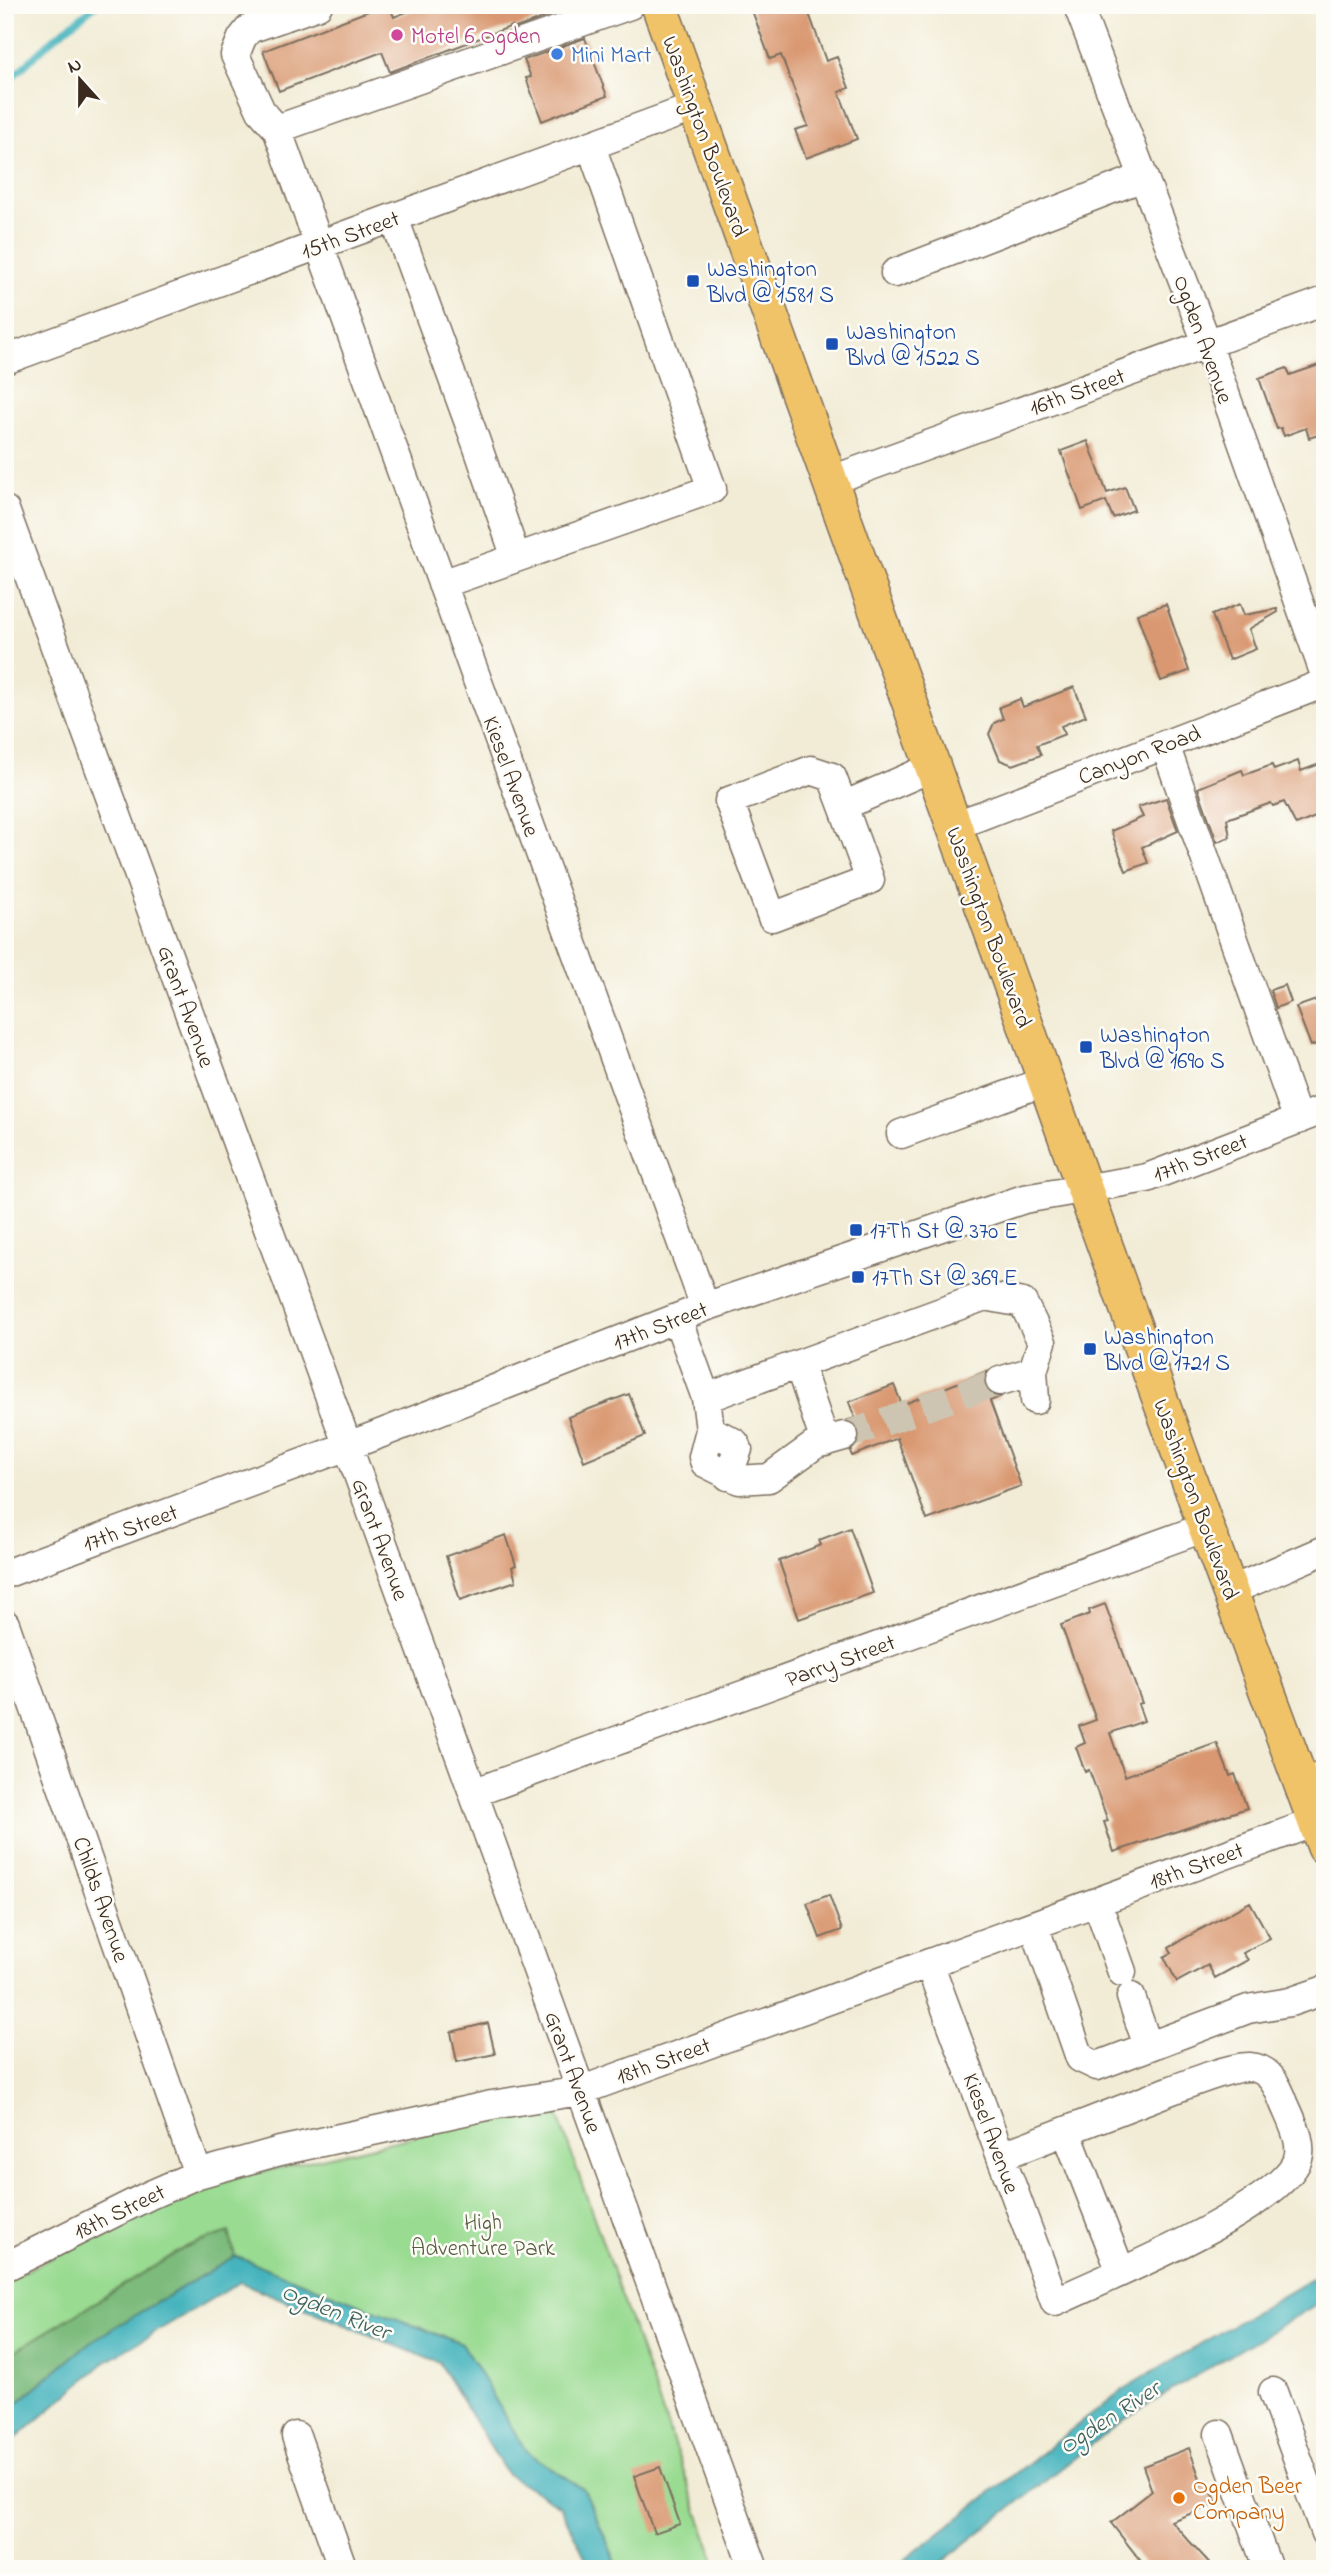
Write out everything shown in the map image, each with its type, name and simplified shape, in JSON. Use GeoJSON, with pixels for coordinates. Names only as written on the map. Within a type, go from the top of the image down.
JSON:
{"type":"FeatureCollection","features":[{"type":"Feature","properties":{"kind":"main road","name":"Washington Boulevard"},"geometry":{"type":"LineString","coordinates":[[659,5],[1206,1527],[1230,1591],[1313,1780],[1320,1834]]}},
{"type":"Feature","properties":{"kind":"street","name":"Kiesel Avenue"},"geometry":{"type":"LineString","coordinates":[[318,5],[249,29],[235,55],[261,111],[277,129],[705,1307]]}},
{"type":"Feature","properties":{"kind":"street"},"geometry":{"type":"LineString","coordinates":[[277,129],[630,5]]}},
{"type":"Feature","properties":{"kind":"street","name":"Ogden Avenue"},"geometry":{"type":"LineString","coordinates":[[1079,6],[1207,343],[1325,675]]}},
{"type":"Feature","properties":{"kind":"street","name":"15th Street"},"geometry":{"type":"LineString","coordinates":[[5,360],[695,107]]}},
{"type":"Feature","properties":{"kind":"street"},"geometry":{"type":"LineString","coordinates":[[442,584],[712,489],[591,146]]}},
{"type":"Feature","properties":{"kind":"street"},"geometry":{"type":"LineString","coordinates":[[895,273],[1143,177]]}},
{"type":"Feature","properties":{"kind":"street"},"geometry":{"type":"LineString","coordinates":[[394,218],[516,558]]}},
{"type":"Feature","properties":{"kind":"street","name":"16th Street"},"geometry":{"type":"LineString","coordinates":[[829,481],[1325,301]]}},
{"type":"Feature","properties":{"kind":"street","name":"Grant Avenue"},"geometry":{"type":"LineString","coordinates":[[5,510],[348,1446],[754,2569]]}},
{"type":"Feature","properties":{"kind":"street","name":"Canyon Road"},"geometry":{"type":"LineString","coordinates":[[954,826],[1325,683]]}},
{"type":"Feature","properties":{"kind":"street"},"geometry":{"type":"LineString","coordinates":[[1165,745],[1298,1120]]}},
{"type":"Feature","properties":{"kind":"street"},"geometry":{"type":"LineString","coordinates":[[843,806],[933,766]]}},
{"type":"Feature","properties":{"kind":"street"},"geometry":{"type":"LineString","coordinates":[[811,770],[832,777],[843,806],[870,880],[772,917],[729,801],[811,770]]}},
{"type":"Feature","properties":{"kind":"street"},"geometry":{"type":"LineString","coordinates":[[901,1134],[1046,1081]]}},
{"type":"Feature","properties":{"kind":"street","name":"17th Street"},"geometry":{"type":"LineString","coordinates":[[5,1574],[348,1446],[705,1307],[1024,1199],[1147,1178],[1325,1109]]}},
{"type":"Feature","properties":{"kind":"street"},"geometry":{"type":"LineString","coordinates":[[706,1398],[985,1296],[1023,1303],[1042,1342],[1033,1371],[1035,1400]]}},
{"type":"Feature","properties":{"kind":"street"},"geometry":{"type":"LineString","coordinates":[[677,1318],[706,1398],[710,1430],[703,1457],[705,1463],[738,1480],[769,1478],[803,1452],[835,1439],[799,1365]]}},
{"type":"Feature","properties":{"kind":"street"},"geometry":{"type":"LineString","coordinates":[[1000,1381],[1033,1371]]}},
{"type":"Feature","properties":{"kind":"street","name":"Parry Street"},"geometry":{"type":"LineString","coordinates":[[473,1793],[1206,1527]]}},
{"type":"Feature","properties":{"kind":"street"},"geometry":{"type":"LineString","coordinates":[[1230,1591],[1325,1550]]}},
{"type":"Feature","properties":{"kind":"street","name":"Childs Avenue"},"geometry":{"type":"LineString","coordinates":[[5,1624],[198,2174]]}},
{"type":"Feature","properties":{"kind":"street","name":"18th Street"},"geometry":{"type":"LineString","coordinates":[[5,2267],[150,2194],[198,2174],[280,2151],[478,2108],[580,2091],[1097,1902],[1320,1834]]}},
{"type":"Feature","properties":{"kind":"street"},"geometry":{"type":"LineString","coordinates":[[1097,1902],[1148,2046]]}},
{"type":"Feature","properties":{"kind":"street"},"geometry":{"type":"LineString","coordinates":[[1034,1925],[1080,2058],[1097,2066],[1248,2009],[1290,2002],[1325,1990]]}},
{"type":"Feature","properties":{"kind":"street","name":"Kiesel Avenue"},"geometry":{"type":"LineString","coordinates":[[929,1963],[1055,2302],[1121,2272]]}},
{"type":"Feature","properties":{"kind":"street"},"geometry":{"type":"LineString","coordinates":[[1001,2156],[1196,2080],[1246,2067],[1264,2071],[1274,2081],[1300,2151],[1296,2163],[1279,2185],[1265,2197],[1121,2272],[1066,2131]]}},
{"type":"Feature","properties":{"kind":"street"},"geometry":{"type":"LineString","coordinates":[[1273,2392],[1323,2523]]}},
{"type":"Feature","properties":{"kind":"street"},"geometry":{"type":"LineString","coordinates":[[1219,2434],[1268,2569]]}},
{"type":"Feature","properties":{"kind":"street"},"geometry":{"type":"LineString","coordinates":[[296,2437],[343,2569]]}},
{"type":"Feature","properties":{"kind":"green space","name":"High Adventure Park"},"geometry":{"type":"Polygon","coordinates":[[[530,2110],[557,2113],[718,2569],[619,2569],[584,2490],[526,2451],[462,2344],[235,2257],[90,2342],[5,2413],[5,2281],[125,2221],[222,2181],[530,2110]]]}},
{"type":"Feature","properties":{"kind":"green space"},"geometry":{"type":"Polygon","coordinates":[[[229,2232],[235,2256],[90,2342],[5,2413],[5,2357],[188,2246],[229,2232]]]}},
{"type":"Feature","properties":{"kind":"water","name":"Ogden River"},"geometry":{"type":"Polygon","coordinates":[[[235,2256],[462,2344],[526,2451],[584,2490],[619,2569],[591,2569],[560,2506],[507,2474],[439,2363],[240,2282],[105,2362],[5,2448],[5,2413],[90,2342],[235,2256]]]}},
{"type":"Feature","properties":{"kind":"water","name":"Ogden River"},"geometry":{"type":"Polygon","coordinates":[[[1325,2271],[1325,2299],[1124,2419],[933,2569],[893,2569],[1125,2388],[1325,2271]]]}},
{"type":"Feature","properties":{"kind":"building","name":"Motel 6 Ogden"},"geometry":{"type":"Polygon","coordinates":[[[389,5],[394,17],[424,5],[547,5],[551,15],[513,29],[512,26],[390,72],[382,52],[279,91],[263,51],[389,5]]]}},
{"type":"Feature","properties":{"kind":"building"},"geometry":{"type":"Polygon","coordinates":[[[750,5],[806,5],[826,61],[837,57],[849,88],[839,92],[857,139],[806,158],[795,130],[808,126],[781,55],[770,59],[750,5]]]}},
{"type":"Feature","properties":{"kind":"building"},"geometry":{"type":"Polygon","coordinates":[[[585,38],[607,96],[542,121],[526,78],[531,77],[524,60],[585,38]]]}},
{"type":"Feature","properties":{"kind":"building"},"geometry":{"type":"Polygon","coordinates":[[[1325,363],[1325,433],[1309,438],[1306,428],[1284,436],[1281,428],[1277,429],[1259,378],[1287,368],[1290,375],[1325,363]]]}},
{"type":"Feature","properties":{"kind":"building"},"geometry":{"type":"Polygon","coordinates":[[[1088,441],[1107,493],[1125,487],[1134,510],[1113,518],[1106,501],[1082,510],[1061,451],[1088,441]]]}},
{"type":"Feature","properties":{"kind":"building"},"geometry":{"type":"Polygon","coordinates":[[[1166,604],[1189,671],[1161,681],[1137,614],[1166,604]]]}},
{"type":"Feature","properties":{"kind":"building"},"geometry":{"type":"Polygon","coordinates":[[[1240,604],[1244,615],[1277,609],[1278,612],[1249,629],[1256,649],[1229,660],[1212,615],[1240,604]]]}},
{"type":"Feature","properties":{"kind":"building"},"geometry":{"type":"Polygon","coordinates":[[[1074,687],[1086,716],[1061,726],[1065,734],[1037,745],[1041,755],[1013,765],[1000,760],[989,734],[994,723],[1003,719],[999,707],[1020,699],[1023,707],[1074,687]]]}},
{"type":"Feature","properties":{"kind":"building"},"geometry":{"type":"Polygon","coordinates":[[[1298,761],[1301,771],[1325,762],[1325,813],[1296,825],[1284,802],[1273,806],[1271,803],[1227,819],[1230,837],[1217,842],[1198,788],[1242,770],[1244,775],[1272,765],[1274,770],[1298,761]]]}},
{"type":"Feature","properties":{"kind":"building"},"geometry":{"type":"Polygon","coordinates":[[[1166,798],[1178,831],[1142,847],[1148,863],[1126,871],[1111,831],[1143,817],[1138,807],[1166,798]]]}},
{"type":"Feature","properties":{"kind":"building"},"geometry":{"type":"Polygon","coordinates":[[[1285,985],[1291,1002],[1276,1008],[1270,990],[1285,985]]]}},
{"type":"Feature","properties":{"kind":"building"},"geometry":{"type":"Polygon","coordinates":[[[1325,997],[1325,1041],[1311,1046],[1296,1007],[1325,997]]]}},
{"type":"Feature","properties":{"kind":"building"},"geometry":{"type":"Polygon","coordinates":[[[987,1371],[984,1385],[989,1394],[1000,1397],[990,1401],[1021,1486],[927,1520],[897,1438],[852,1456],[850,1451],[860,1441],[860,1432],[856,1425],[848,1420],[855,1418],[849,1402],[894,1385],[902,1405],[987,1371]]]}},
{"type":"Feature","properties":{"kind":"building"},"geometry":{"type":"Polygon","coordinates":[[[629,1394],[645,1436],[584,1461],[568,1417],[629,1394]]]}},
{"type":"Feature","properties":{"kind":"building"},"geometry":{"type":"Polygon","coordinates":[[[850,1528],[873,1593],[799,1619],[779,1561],[821,1545],[819,1540],[850,1528]]]}},
{"type":"Feature","properties":{"kind":"building"},"geometry":{"type":"Polygon","coordinates":[[[506,1535],[516,1565],[512,1567],[516,1581],[460,1600],[446,1556],[506,1535]]]}},
{"type":"Feature","properties":{"kind":"building"},"geometry":{"type":"Polygon","coordinates":[[[1105,1604],[1142,1703],[1138,1704],[1144,1721],[1110,1733],[1125,1776],[1217,1743],[1230,1776],[1235,1774],[1247,1808],[1114,1852],[1104,1822],[1108,1821],[1089,1770],[1085,1772],[1076,1747],[1085,1743],[1079,1726],[1096,1720],[1061,1625],[1090,1614],[1089,1610],[1105,1604]]]}},
{"type":"Feature","properties":{"kind":"building"},"geometry":{"type":"Polygon","coordinates":[[[829,1895],[842,1930],[820,1938],[807,1903],[829,1895]]]}},
{"type":"Feature","properties":{"kind":"building"},"geometry":{"type":"Polygon","coordinates":[[[1250,1902],[1270,1938],[1243,1953],[1248,1960],[1215,1978],[1208,1965],[1177,1982],[1164,1957],[1172,1953],[1169,1947],[1250,1902]]]}},
{"type":"Feature","properties":{"kind":"building"},"geometry":{"type":"Polygon","coordinates":[[[488,2023],[495,2054],[457,2062],[451,2032],[488,2023]]]}},
{"type":"Feature","properties":{"kind":"building","name":"Ogden Beer Company"},"geometry":{"type":"Polygon","coordinates":[[[1189,2448],[1202,2484],[1208,2482],[1217,2504],[1171,2521],[1215,2569],[1147,2569],[1111,2523],[1152,2491],[1143,2466],[1189,2448]]]}},
{"type":"Feature","properties":{"kind":"building"},"geometry":{"type":"Polygon","coordinates":[[[660,2467],[680,2524],[654,2533],[634,2476],[660,2467]]]}},
{"type":"Feature","properties":{"kind":"waterway"},"geometry":{"type":"LineString","coordinates":[[5,84],[53,39],[96,5]]}},
{"type":"Feature","properties":{"kind":"tunnel"},"geometry":{"type":"LineString","coordinates":[[844,1436],[1000,1381]]}},
{"type":"Feature","properties":{"kind":"place","name":"Motel 6 Ogden"},"geometry":{"type":"Point","coordinates":[397,35]}},
{"type":"Feature","properties":{"kind":"place","name":"Mini Mart"},"geometry":{"type":"Point","coordinates":[557,54]}},
{"type":"Feature","properties":{"kind":"place","name":"Washington Blvd @ 1581 S"},"geometry":{"type":"Point","coordinates":[693,281]}},
{"type":"Feature","properties":{"kind":"place","name":"Washington Blvd @ 1522 S"},"geometry":{"type":"Point","coordinates":[832,344]}},
{"type":"Feature","properties":{"kind":"place","name":"Washington Blvd @ 1690 S"},"geometry":{"type":"Point","coordinates":[1086,1047]}},
{"type":"Feature","properties":{"kind":"place","name":"17Th St @ 370 E"},"geometry":{"type":"Point","coordinates":[856,1230]}},
{"type":"Feature","properties":{"kind":"place","name":"17Th St @ 369 E"},"geometry":{"type":"Point","coordinates":[858,1277]}},
{"type":"Feature","properties":{"kind":"place","name":"Washington Blvd @ 1721 S"},"geometry":{"type":"Point","coordinates":[1090,1349]}},
{"type":"Feature","properties":{"kind":"place","name":"Ogden Beer Company"},"geometry":{"type":"Point","coordinates":[1179,2498]}}]}
